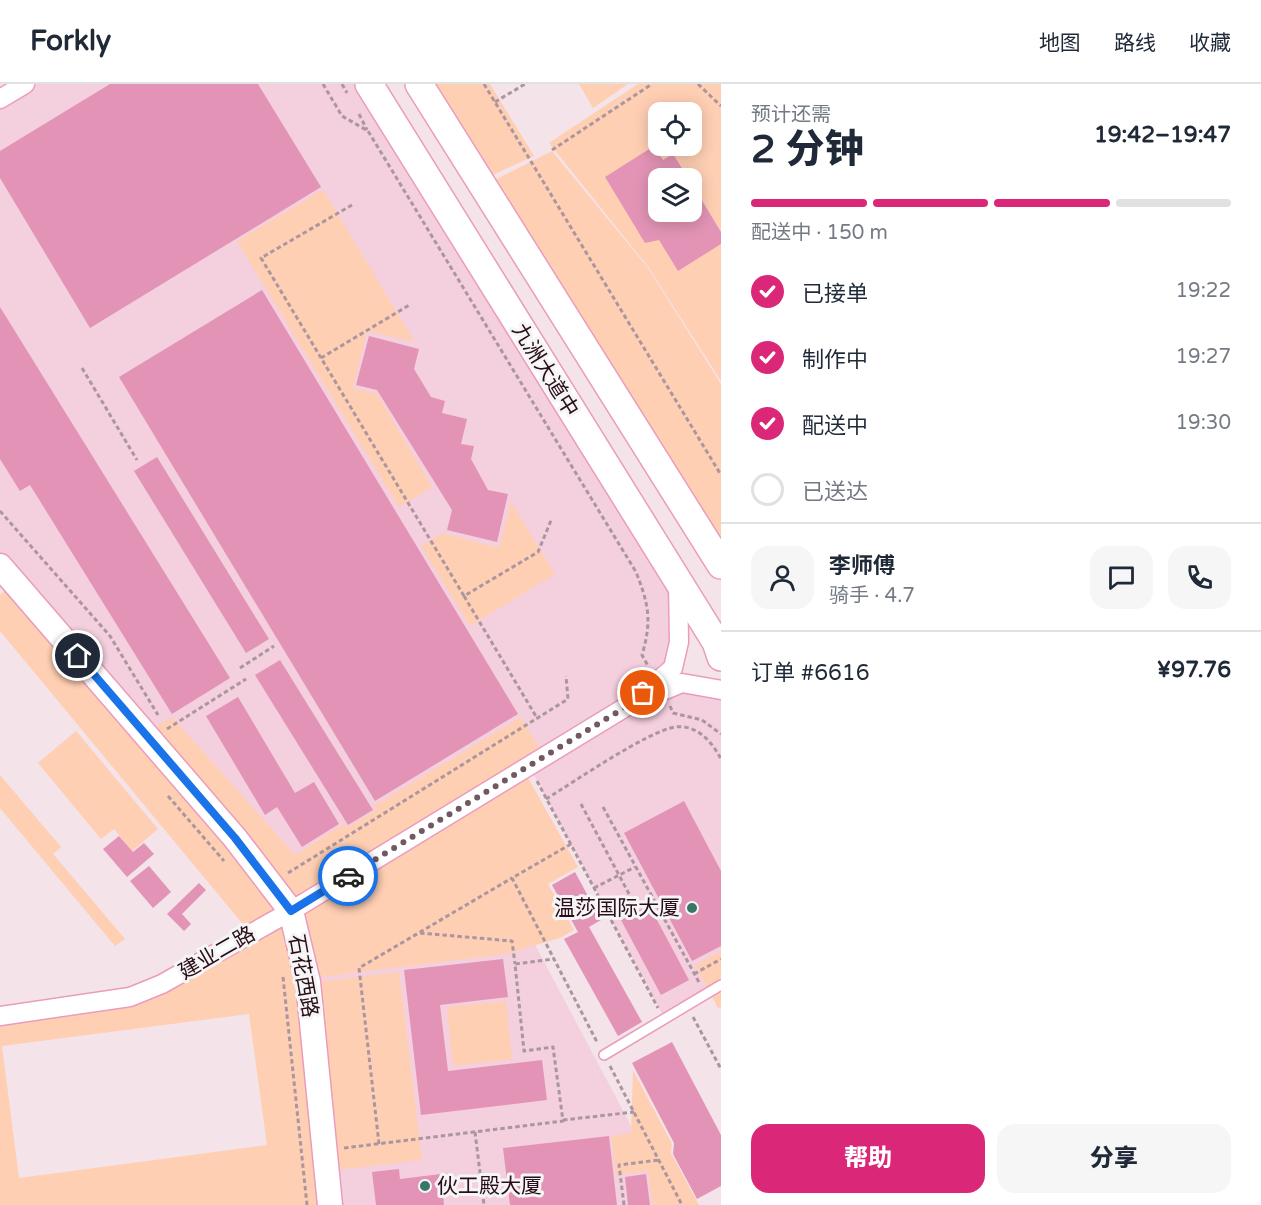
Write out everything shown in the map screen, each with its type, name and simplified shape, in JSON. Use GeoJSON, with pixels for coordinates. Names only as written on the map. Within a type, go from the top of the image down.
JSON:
{"type":"FeatureCollection","features":[{"type":"Feature","properties":{"kind":"main road","name":"九洲大道中"},"geometry":{"type":"LineString","coordinates":[[369,84],[716,642],[721,657]]}},
{"type":"Feature","properties":{"kind":"main road"},"geometry":{"type":"LineString","coordinates":[[419,84],[721,566]]}},
{"type":"Feature","properties":{"kind":"main road","name":"石花西路"},"geometry":{"type":"LineString","coordinates":[[0,566],[235,838],[291,911],[308,982],[330,1205]]}},
{"type":"Feature","properties":{"kind":"street"},"geometry":{"type":"LineString","coordinates":[[0,99],[25,84]]}},
{"type":"Feature","properties":{"kind":"street","name":"建业二路"},"geometry":{"type":"LineString","coordinates":[[0,1016],[130,997],[162,984],[291,911],[659,686],[673,668],[679,642],[678,583]]}},
{"type":"Feature","properties":{"kind":"street","name":"建业二路"},"geometry":{"type":"LineString","coordinates":[[659,686],[682,682],[721,690]]}},
{"type":"Feature","properties":{"kind":"lane"},"geometry":{"type":"LineString","coordinates":[[604,1055],[721,985]]}},
{"type":"Feature","properties":{"kind":"path"},"geometry":{"type":"LineString","coordinates":[[323,84],[342,116],[368,131]]}},
{"type":"Feature","properties":{"kind":"path"},"geometry":{"type":"LineString","coordinates":[[484,84],[721,475]]}},
{"type":"Feature","properties":{"kind":"path"},"geometry":{"type":"LineString","coordinates":[[495,102],[525,84]]}},
{"type":"Feature","properties":{"kind":"path"},"geometry":{"type":"LineString","coordinates":[[552,150],[652,84]]}},
{"type":"Feature","properties":{"kind":"path"},"geometry":{"type":"LineString","coordinates":[[698,84],[721,106]]}},
{"type":"Feature","properties":{"kind":"path"},"geometry":{"type":"LineString","coordinates":[[356,108],[636,572],[648,601],[649,631],[642,655],[673,713],[702,720],[721,734]]}},
{"type":"Feature","properties":{"kind":"path"},"geometry":{"type":"LineString","coordinates":[[352,205],[261,258],[537,718]]}},
{"type":"Feature","properties":{"kind":"path"},"geometry":{"type":"LineString","coordinates":[[321,358],[411,304]]}},
{"type":"Feature","properties":{"kind":"path"},"geometry":{"type":"LineString","coordinates":[[82,368],[137,460]]}},
{"type":"Feature","properties":{"kind":"path"},"geometry":{"type":"LineString","coordinates":[[464,596],[538,552],[552,518]]}},
{"type":"Feature","properties":{"kind":"path"},"geometry":{"type":"LineString","coordinates":[[240,668],[274,646]]}},
{"type":"Feature","properties":{"kind":"path"},"geometry":{"type":"LineString","coordinates":[[287,874],[568,699],[566,676]]}},
{"type":"Feature","properties":{"kind":"path"},"geometry":{"type":"LineString","coordinates":[[167,729],[246,679]]}},
{"type":"Feature","properties":{"kind":"path"},"geometry":{"type":"LineString","coordinates":[[546,799],[651,736],[675,727],[699,733],[714,746],[721,759]]}},
{"type":"Feature","properties":{"kind":"path"},"geometry":{"type":"LineString","coordinates":[[529,766],[664,1020]]}},
{"type":"Feature","properties":{"kind":"path"},"geometry":{"type":"LineString","coordinates":[[167,795],[228,866]]}},
{"type":"Feature","properties":{"kind":"path"},"geometry":{"type":"LineString","coordinates":[[581,804],[636,907]]}},
{"type":"Feature","properties":{"kind":"path"},"geometry":{"type":"LineString","coordinates":[[603,807],[705,994]]}},
{"type":"Feature","properties":{"kind":"path"},"geometry":{"type":"LineString","coordinates":[[379,1144],[359,968],[571,844]]}},
{"type":"Feature","properties":{"kind":"path"},"geometry":{"type":"LineString","coordinates":[[594,888],[636,866]]}},
{"type":"Feature","properties":{"kind":"path"},"geometry":{"type":"LineString","coordinates":[[512,878],[682,1205]]}},
{"type":"Feature","properties":{"kind":"path"},"geometry":{"type":"LineString","coordinates":[[419,933],[512,942],[524,1050],[554,1047],[563,1120]]}},
{"type":"Feature","properties":{"kind":"path"},"geometry":{"type":"LineString","coordinates":[[515,964],[554,959]]}},
{"type":"Feature","properties":{"kind":"path"},"geometry":{"type":"LineString","coordinates":[[694,974],[721,959]]}},
{"type":"Feature","properties":{"kind":"path"},"geometry":{"type":"LineString","coordinates":[[282,971],[307,1205]]}},
{"type":"Feature","properties":{"kind":"path"},"geometry":{"type":"LineString","coordinates":[[686,1005],[721,1069]]}},
{"type":"Feature","properties":{"kind":"path"},"geometry":{"type":"LineString","coordinates":[[325,1150],[634,1112]]}},
{"type":"Feature","properties":{"kind":"path"},"geometry":{"type":"LineString","coordinates":[[475,1132],[484,1205]]}},
{"type":"Feature","properties":{"kind":"path"},"geometry":{"type":"LineString","coordinates":[[624,1205],[619,1165],[659,1160]]}},
{"type":"Feature","properties":{"kind":"shaded area"},"geometry":{"type":"Polygon","coordinates":[[[26,84],[369,84],[677,583],[673,667],[682,683],[721,690],[721,985],[665,1019],[529,766],[470,802],[532,939],[673,1205],[331,1205],[308,982],[0,565],[0,100],[26,84]]]}},
{"type":"Feature","properties":{"kind":"shaded area"},"geometry":{"type":"Polygon","coordinates":[[[428,84],[490,84],[534,156],[486,178],[428,84]]]}},
{"type":"Feature","properties":{"kind":"shaded area"},"geometry":{"type":"Polygon","coordinates":[[[579,84],[628,84],[593,108],[579,84]]]}},
{"type":"Feature","properties":{"kind":"shaded area"},"geometry":{"type":"Polygon","coordinates":[[[638,84],[721,84],[721,381],[649,268],[549,143],[638,84]]]}},
{"type":"Feature","properties":{"kind":"shaded area"},"geometry":{"type":"Polygon","coordinates":[[[552,151],[648,268],[721,384],[721,564],[483,186],[552,151]]]}},
{"type":"Feature","properties":{"kind":"shaded area"},"geometry":{"type":"Polygon","coordinates":[[[323,190],[415,342],[367,331],[353,388],[377,394],[432,487],[399,507],[237,241],[323,190]]]}},
{"type":"Feature","properties":{"kind":"shaded area"},"geometry":{"type":"Polygon","coordinates":[[[511,502],[555,574],[470,626],[421,546],[442,533],[499,548],[511,502]]]}},
{"type":"Feature","properties":{"kind":"shaded area"},"geometry":{"type":"Polygon","coordinates":[[[10,586],[282,908],[246,928],[0,631],[0,595],[10,586]]]}},
{"type":"Feature","properties":{"kind":"shaded area"},"geometry":{"type":"Polygon","coordinates":[[[172,717],[295,855],[344,824],[347,828],[376,810],[374,806],[521,717],[542,753],[292,905],[149,731],[172,717]]]}},
{"type":"Feature","properties":{"kind":"shaded area"},"geometry":{"type":"Polygon","coordinates":[[[76,731],[158,829],[132,851],[114,829],[101,839],[38,763],[76,731]]]}},
{"type":"Feature","properties":{"kind":"shaded area"},"geometry":{"type":"Polygon","coordinates":[[[0,775],[61,847],[53,854],[125,939],[115,946],[0,808],[0,775]]]}},
{"type":"Feature","properties":{"kind":"shaded area"},"geometry":{"type":"Polygon","coordinates":[[[527,776],[578,867],[548,884],[574,930],[560,938],[505,954],[312,978],[297,913],[527,776]]]}},
{"type":"Feature","properties":{"kind":"shaded area"},"geometry":{"type":"Polygon","coordinates":[[[291,911],[330,1205],[0,1205],[0,1016],[131,997],[291,911]],[[249,1014],[2,1046],[19,1178],[267,1145],[249,1014]]]}},
{"type":"Feature","properties":{"kind":"shaded area"},"geometry":{"type":"Polygon","coordinates":[[[721,951],[721,1007],[718,1008],[695,965],[721,951]]]}},
{"type":"Feature","properties":{"kind":"shaded area"},"geometry":{"type":"Polygon","coordinates":[[[399,972],[422,1160],[338,1170],[315,982],[399,972]]]}},
{"type":"Feature","properties":{"kind":"shaded area"},"geometry":{"type":"Polygon","coordinates":[[[506,1001],[512,1059],[453,1066],[447,1007],[506,1001]]]}},
{"type":"Feature","properties":{"kind":"shaded area"},"geometry":{"type":"Polygon","coordinates":[[[633,1070],[672,1144],[671,1153],[699,1205],[653,1205],[648,1171],[616,1175],[611,1136],[631,1133],[633,1070]]]}},
{"type":"Feature","properties":{"kind":"building"},"geometry":{"type":"Polygon","coordinates":[[[110,84],[258,84],[321,187],[90,328],[0,178],[0,151],[110,84]]]}},
{"type":"Feature","properties":{"kind":"building"},"geometry":{"type":"Polygon","coordinates":[[[648,150],[648,156],[660,156],[663,160],[674,156],[682,168],[648,168],[648,222],[702,222],[702,201],[721,232],[721,244],[678,271],[659,240],[645,243],[605,177],[648,150]]]}},
{"type":"Feature","properties":{"kind":"building"},"geometry":{"type":"Polygon","coordinates":[[[262,290],[518,714],[375,801],[119,377],[262,290]]]}},
{"type":"Feature","properties":{"kind":"building"},"geometry":{"type":"Polygon","coordinates":[[[0,307],[230,678],[172,714],[30,485],[20,491],[0,459],[0,307]]]}},
{"type":"Feature","properties":{"kind":"building"},"geometry":{"type":"Polygon","coordinates":[[[369,336],[419,349],[414,369],[431,397],[445,401],[442,413],[467,419],[461,444],[474,446],[471,459],[488,490],[508,494],[497,542],[447,530],[452,510],[377,390],[356,385],[369,336]]]}},
{"type":"Feature","properties":{"kind":"building"},"geometry":{"type":"Polygon","coordinates":[[[157,457],[269,639],[246,653],[134,471],[157,457]]]}},
{"type":"Feature","properties":{"kind":"building"},"geometry":{"type":"Polygon","coordinates":[[[280,660],[373,810],[348,825],[255,675],[280,660]]]}},
{"type":"Feature","properties":{"kind":"building"},"geometry":{"type":"Polygon","coordinates":[[[238,697],[295,793],[314,782],[339,824],[302,847],[277,807],[265,815],[206,716],[238,697]]]}},
{"type":"Feature","properties":{"kind":"building","name":"温莎国际大厦"},"geometry":{"type":"Polygon","coordinates":[[[684,801],[721,871],[721,946],[692,961],[624,833],[684,801]]]}},
{"type":"Feature","properties":{"kind":"building"},"geometry":{"type":"Polygon","coordinates":[[[119,836],[133,852],[144,843],[154,854],[127,877],[103,849],[119,836]]]}},
{"type":"Feature","properties":{"kind":"building"},"geometry":{"type":"Polygon","coordinates":[[[149,866],[171,892],[153,908],[130,881],[149,866]]]}},
{"type":"Feature","properties":{"kind":"building"},"geometry":{"type":"Polygon","coordinates":[[[575,872],[601,920],[589,927],[642,1022],[618,1036],[564,939],[578,932],[552,885],[575,872]]]}},
{"type":"Feature","properties":{"kind":"building"},"geometry":{"type":"Polygon","coordinates":[[[199,883],[206,890],[182,914],[191,924],[184,931],[167,914],[199,883]]]}},
{"type":"Feature","properties":{"kind":"building"},"geometry":{"type":"Polygon","coordinates":[[[649,905],[689,980],[661,995],[621,920],[649,905]]]}},
{"type":"Feature","properties":{"kind":"building"},"geometry":{"type":"Polygon","coordinates":[[[503,959],[508,997],[440,1005],[448,1071],[542,1060],[547,1100],[421,1115],[404,970],[503,959]]]}},
{"type":"Feature","properties":{"kind":"building"},"geometry":{"type":"Polygon","coordinates":[[[672,1042],[721,1135],[721,1186],[697,1199],[673,1154],[674,1143],[632,1063],[672,1042]]]}},
{"type":"Feature","properties":{"kind":"building"},"geometry":{"type":"Polygon","coordinates":[[[609,1136],[617,1205],[510,1205],[503,1148],[609,1136]]]}},
{"type":"Feature","properties":{"kind":"building","name":"伙工殿大厦"},"geometry":{"type":"Polygon","coordinates":[[[399,1169],[400,1179],[449,1173],[451,1193],[443,1193],[444,1205],[376,1205],[372,1172],[399,1169]]]}},
{"type":"Feature","properties":{"kind":"building"},"geometry":{"type":"Polygon","coordinates":[[[646,1174],[650,1205],[628,1205],[625,1177],[646,1174]]]}},
{"type":"Feature","properties":{"kind":"way so far"},"geometry":{"type":"LineString","coordinates":[[348,876],[629,705],[643,693]]}},
{"type":"Feature","properties":{"kind":"place","name":"温莎国际大厦"},"geometry":{"type":"Point","coordinates":[692,908]}},
{"type":"Feature","properties":{"kind":"place","name":"伙工殿大厦"},"geometry":{"type":"Point","coordinates":[425,1186]}},
{"type":"Feature","properties":{"kind":"route"},"geometry":{"type":"LineString","coordinates":[[78,656],[235,838],[291,911],[348,876]]}}]}
